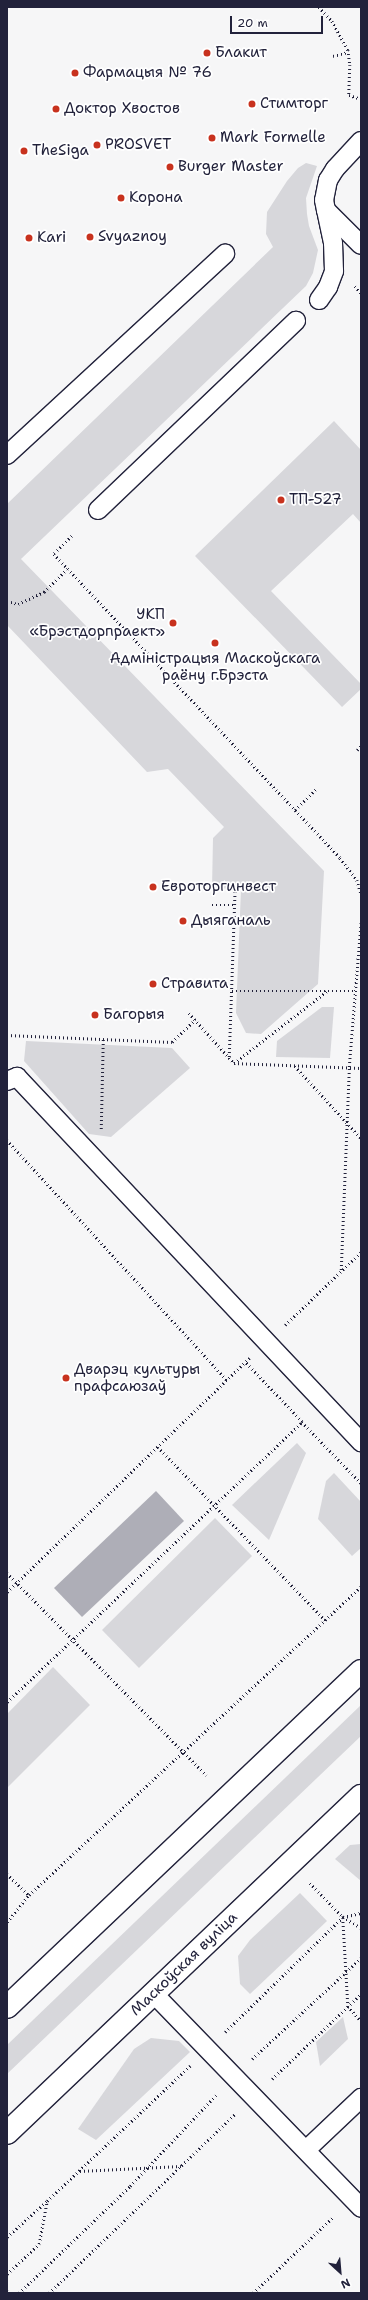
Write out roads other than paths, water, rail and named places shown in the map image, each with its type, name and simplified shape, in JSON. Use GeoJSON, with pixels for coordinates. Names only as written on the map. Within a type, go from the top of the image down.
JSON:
{"type":"FeatureCollection","features":[{"type":"Feature","properties":{"kind":"highway"},"geometry":{"type":"LineString","coordinates":[[7,2007],[361,1671]]}},
{"type":"Feature","properties":{"kind":"highway","name":"Маскоўская вуліца"},"geometry":{"type":"LineString","coordinates":[[7,2133],[361,1796]]}},
{"type":"Feature","properties":{"kind":"lane"},"geometry":{"type":"LineString","coordinates":[[319,300],[328,287],[334,271],[333,242],[324,200],[328,180],[335,169],[361,141]]}},
{"type":"Feature","properties":{"kind":"lane"},"geometry":{"type":"LineString","coordinates":[[326,210],[361,246]]}},
{"type":"Feature","properties":{"kind":"lane"},"geometry":{"type":"LineString","coordinates":[[7,455],[225,254]]}},
{"type":"Feature","properties":{"kind":"lane"},"geometry":{"type":"LineString","coordinates":[[98,510],[296,321]]}},
{"type":"Feature","properties":{"kind":"lane"},"geometry":{"type":"LineString","coordinates":[[10,1075],[361,1442]]}},
{"type":"Feature","properties":{"kind":"lane"},"geometry":{"type":"LineString","coordinates":[[153,1993],[207,2050],[255,2096],[356,2204]]}},
{"type":"Feature","properties":{"kind":"lane"},"geometry":{"type":"LineString","coordinates":[[306,2150],[361,2098]]}},
{"type":"Feature","properties":{"kind":"place","name":"Блакит"},"geometry":{"type":"Point","coordinates":[207,53]}},
{"type":"Feature","properties":{"kind":"place","name":"Фармацыя № 76"},"geometry":{"type":"Point","coordinates":[75,73]}},
{"type":"Feature","properties":{"kind":"place","name":"Стимторг"},"geometry":{"type":"Point","coordinates":[252,104]}},
{"type":"Feature","properties":{"kind":"place","name":"Доктор Хвостов"},"geometry":{"type":"Point","coordinates":[56,109]}},
{"type":"Feature","properties":{"kind":"place","name":"Mark Formelle"},"geometry":{"type":"Point","coordinates":[212,138]}},
{"type":"Feature","properties":{"kind":"place","name":"PROSVET"},"geometry":{"type":"Point","coordinates":[97,145]}},
{"type":"Feature","properties":{"kind":"place","name":"TheSiga"},"geometry":{"type":"Point","coordinates":[24,151]}},
{"type":"Feature","properties":{"kind":"place","name":"Burger Master"},"geometry":{"type":"Point","coordinates":[170,167]}},
{"type":"Feature","properties":{"kind":"place","name":"Корона"},"geometry":{"type":"Point","coordinates":[121,198]}},
{"type":"Feature","properties":{"kind":"place","name":"Svyaznoy"},"geometry":{"type":"Point","coordinates":[90,237]}},
{"type":"Feature","properties":{"kind":"place","name":"Kari"},"geometry":{"type":"Point","coordinates":[29,238]}},
{"type":"Feature","properties":{"kind":"place","name":"ТП-527"},"geometry":{"type":"Point","coordinates":[281,500]}},
{"type":"Feature","properties":{"kind":"place","name":"УКП «Брэстдорпраект»"},"geometry":{"type":"Point","coordinates":[173,623]}},
{"type":"Feature","properties":{"kind":"place","name":"Адміністрацыя Маскоўскага раёну г.Брэста"},"geometry":{"type":"Point","coordinates":[215,643]}},
{"type":"Feature","properties":{"kind":"place","name":"Евроторгинвест"},"geometry":{"type":"Point","coordinates":[153,887]}},
{"type":"Feature","properties":{"kind":"place","name":"Дыяганаль"},"geometry":{"type":"Point","coordinates":[183,921]}},
{"type":"Feature","properties":{"kind":"place","name":"Стравита"},"geometry":{"type":"Point","coordinates":[153,984]}},
{"type":"Feature","properties":{"kind":"place","name":"Багорыя"},"geometry":{"type":"Point","coordinates":[95,1015]}},
{"type":"Feature","properties":{"kind":"place","name":"Дварэц культуры прафсаюзаў"},"geometry":{"type":"Point","coordinates":[66,1378]}}]}
